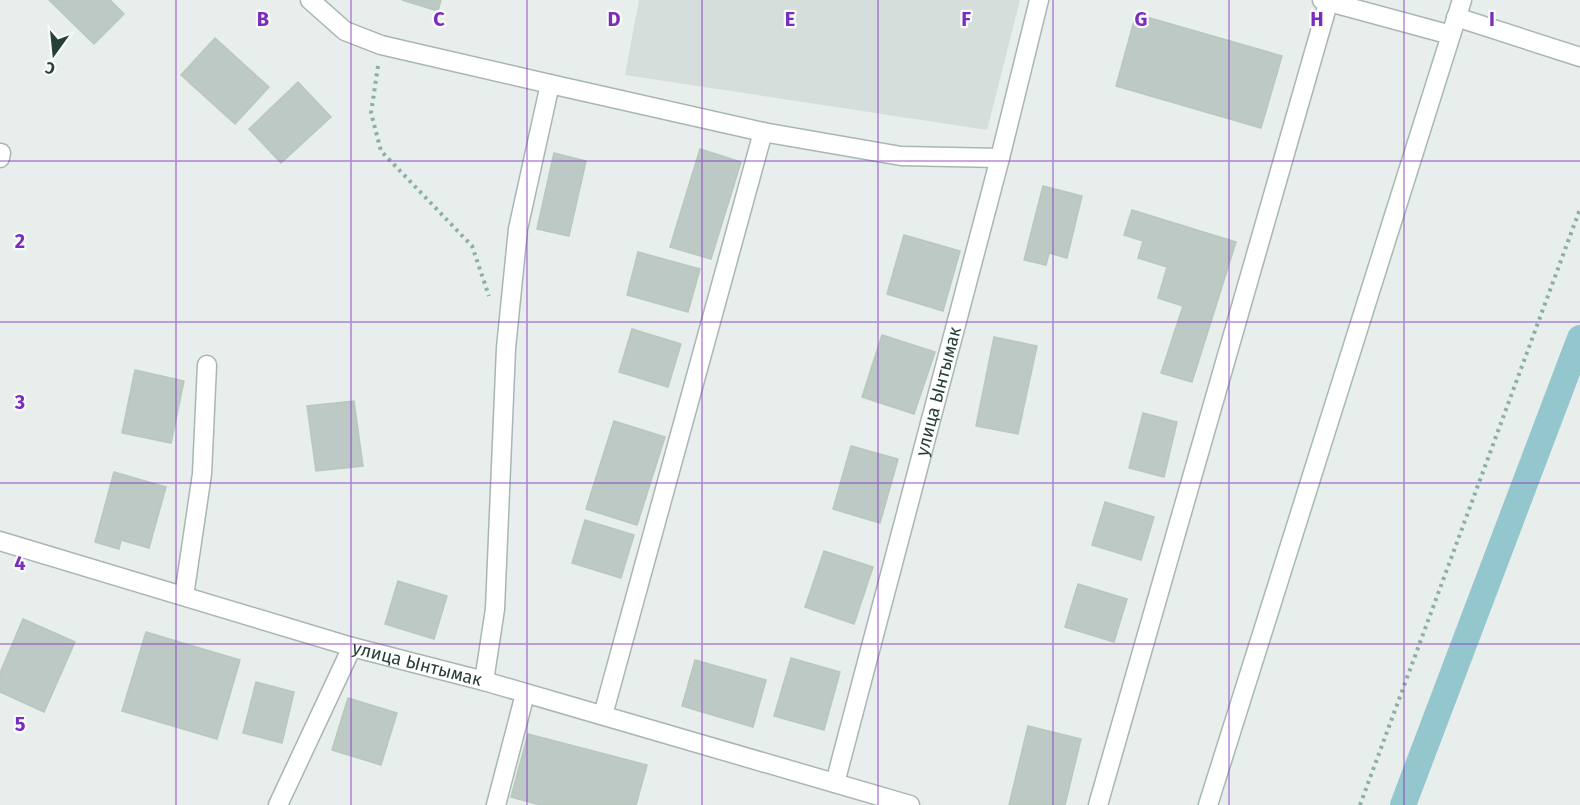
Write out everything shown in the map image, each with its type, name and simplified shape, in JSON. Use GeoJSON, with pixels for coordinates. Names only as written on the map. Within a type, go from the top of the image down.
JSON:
{"type":"FeatureCollection","features":[{"type":"Feature","properties":{"kind":"street"},"geometry":{"type":"LineString","coordinates":[[310,0],[345,31],[381,45],[550,84],[763,132],[901,156],[1000,158]]}},
{"type":"Feature","properties":{"kind":"street","name":"улица Ынтымак"},"geometry":{"type":"LineString","coordinates":[[835,783],[1000,158],[1039,0]]}},
{"type":"Feature","properties":{"kind":"street"},"geometry":{"type":"LineString","coordinates":[[1098,805],[1327,1],[1450,35]]}},
{"type":"Feature","properties":{"kind":"street"},"geometry":{"type":"LineString","coordinates":[[1208,805],[1459,9],[1580,57]]}},
{"type":"Feature","properties":{"kind":"street"},"geometry":{"type":"LineString","coordinates":[[484,681],[495,609],[506,348],[518,229],[550,84]]}},
{"type":"Feature","properties":{"kind":"street"},"geometry":{"type":"LineString","coordinates":[[603,715],[763,132]]}},
{"type":"Feature","properties":{"kind":"street"},"geometry":{"type":"LineString","coordinates":[[184,596],[202,474],[207,365]]}},
{"type":"Feature","properties":{"kind":"street","name":"улица Ынтымак"},"geometry":{"type":"LineString","coordinates":[[0,541],[352,647],[484,681],[908,805]]}},
{"type":"Feature","properties":{"kind":"street"},"geometry":{"type":"LineString","coordinates":[[278,805],[352,647]]}},
{"type":"Feature","properties":{"kind":"street"},"geometry":{"type":"LineString","coordinates":[[496,805],[525,694]]}},
{"type":"Feature","properties":{"kind":"path"},"geometry":{"type":"LineString","coordinates":[[381,45],[371,113],[381,151],[472,246],[491,302]]}},
{"type":"Feature","properties":{"kind":"path"},"geometry":{"type":"LineString","coordinates":[[1360,805],[1580,209]]}},
{"type":"Feature","properties":{"kind":"shaded area"},"geometry":{"type":"Polygon","coordinates":[[[639,0],[1020,0],[987,130],[625,75],[639,0]]]}},
{"type":"Feature","properties":{"kind":"building"},"geometry":{"type":"Polygon","coordinates":[[[49,0],[110,0],[124,14],[94,44],[49,0]]]}},
{"type":"Feature","properties":{"kind":"building"},"geometry":{"type":"Polygon","coordinates":[[[402,0],[441,0],[438,11],[402,0]]]}},
{"type":"Feature","properties":{"kind":"building"},"geometry":{"type":"Polygon","coordinates":[[[1136,14],[1282,56],[1261,128],[1116,86],[1136,14]]]}},
{"type":"Feature","properties":{"kind":"building"},"geometry":{"type":"Polygon","coordinates":[[[215,38],[269,87],[235,124],[181,75],[215,38]]]}},
{"type":"Feature","properties":{"kind":"building"},"geometry":{"type":"Polygon","coordinates":[[[298,82],[331,117],[281,163],[249,129],[298,82]]]}},
{"type":"Feature","properties":{"kind":"building"},"geometry":{"type":"Polygon","coordinates":[[[700,149],[741,162],[711,259],[670,247],[700,149]]]}},
{"type":"Feature","properties":{"kind":"building"},"geometry":{"type":"Polygon","coordinates":[[[554,153],[586,161],[569,236],[537,229],[554,153]]]}},
{"type":"Feature","properties":{"kind":"building"},"geometry":{"type":"Polygon","coordinates":[[[1043,186],[1082,196],[1067,258],[1049,253],[1046,265],[1024,260],[1043,186]]]}},
{"type":"Feature","properties":{"kind":"building"},"geometry":{"type":"Polygon","coordinates":[[[1132,210],[1236,242],[1192,382],[1161,373],[1183,306],[1158,298],[1167,267],[1138,258],[1143,241],[1124,235],[1132,210]]]}},
{"type":"Feature","properties":{"kind":"building"},"geometry":{"type":"Polygon","coordinates":[[[904,235],[960,251],[943,311],[887,294],[904,235]]]}},
{"type":"Feature","properties":{"kind":"building"},"geometry":{"type":"Polygon","coordinates":[[[638,252],[700,269],[688,312],[627,295],[638,252]]]}},
{"type":"Feature","properties":{"kind":"building"},"geometry":{"type":"Polygon","coordinates":[[[632,329],[681,344],[668,387],[619,372],[632,329]]]}},
{"type":"Feature","properties":{"kind":"building"},"geometry":{"type":"Polygon","coordinates":[[[882,335],[935,352],[914,414],[862,397],[882,335]]]}},
{"type":"Feature","properties":{"kind":"building"},"geometry":{"type":"Polygon","coordinates":[[[994,337],[1037,346],[1018,434],[976,426],[994,337]]]}},
{"type":"Feature","properties":{"kind":"building"},"geometry":{"type":"Polygon","coordinates":[[[135,370],[184,381],[171,443],[122,433],[135,370]]]}},
{"type":"Feature","properties":{"kind":"building"},"geometry":{"type":"Polygon","coordinates":[[[354,401],[363,466],[316,471],[307,406],[354,401]]]}},
{"type":"Feature","properties":{"kind":"building"},"geometry":{"type":"Polygon","coordinates":[[[1143,413],[1177,422],[1164,477],[1129,468],[1143,413]]]}},
{"type":"Feature","properties":{"kind":"building"},"geometry":{"type":"Polygon","coordinates":[[[614,421],[665,437],[637,525],[586,509],[614,421]]]}},
{"type":"Feature","properties":{"kind":"building"},"geometry":{"type":"Polygon","coordinates":[[[851,446],[898,459],[880,523],[833,509],[851,446]]]}},
{"type":"Feature","properties":{"kind":"building"},"geometry":{"type":"Polygon","coordinates":[[[114,472],[166,487],[149,548],[121,540],[119,549],[95,542],[114,472]]]}},
{"type":"Feature","properties":{"kind":"building"},"geometry":{"type":"Polygon","coordinates":[[[1105,502],[1154,517],[1141,560],[1092,545],[1105,502]]]}},
{"type":"Feature","properties":{"kind":"building"},"geometry":{"type":"Polygon","coordinates":[[[585,520],[634,535],[621,578],[572,563],[585,520]]]}},
{"type":"Feature","properties":{"kind":"building"},"geometry":{"type":"Polygon","coordinates":[[[824,551],[873,567],[854,624],[805,607],[824,551]]]}},
{"type":"Feature","properties":{"kind":"building"},"geometry":{"type":"Polygon","coordinates":[[[398,581],[447,596],[434,639],[385,624],[398,581]]]}},
{"type":"Feature","properties":{"kind":"building"},"geometry":{"type":"Polygon","coordinates":[[[1078,584],[1127,599],[1114,642],[1065,627],[1078,584]]]}},
{"type":"Feature","properties":{"kind":"building"},"geometry":{"type":"Polygon","coordinates":[[[23,619],[75,642],[44,712],[0,692],[0,673],[23,619]]]}},
{"type":"Feature","properties":{"kind":"building"},"geometry":{"type":"Polygon","coordinates":[[[146,632],[240,660],[217,739],[122,711],[146,632]]]}},
{"type":"Feature","properties":{"kind":"building"},"geometry":{"type":"Polygon","coordinates":[[[791,658],[840,672],[824,730],[774,716],[791,658]]]}},
{"type":"Feature","properties":{"kind":"building"},"geometry":{"type":"Polygon","coordinates":[[[695,660],[766,680],[753,727],[682,706],[695,660]]]}},
{"type":"Feature","properties":{"kind":"building"},"geometry":{"type":"Polygon","coordinates":[[[256,682],[294,692],[282,743],[243,733],[256,682]]]}},
{"type":"Feature","properties":{"kind":"building"},"geometry":{"type":"Polygon","coordinates":[[[348,698],[397,713],[381,765],[332,750],[348,698]]]}},
{"type":"Feature","properties":{"kind":"building"},"geometry":{"type":"Polygon","coordinates":[[[1028,726],[1081,739],[1065,805],[1009,805],[1028,726]]]}},
{"type":"Feature","properties":{"kind":"building"},"geometry":{"type":"Polygon","coordinates":[[[528,734],[647,765],[636,805],[540,805],[511,797],[528,734]]]}},
{"type":"Feature","properties":{"kind":"waterway"},"geometry":{"type":"LineString","coordinates":[[1403,805],[1580,338]]}}]}
